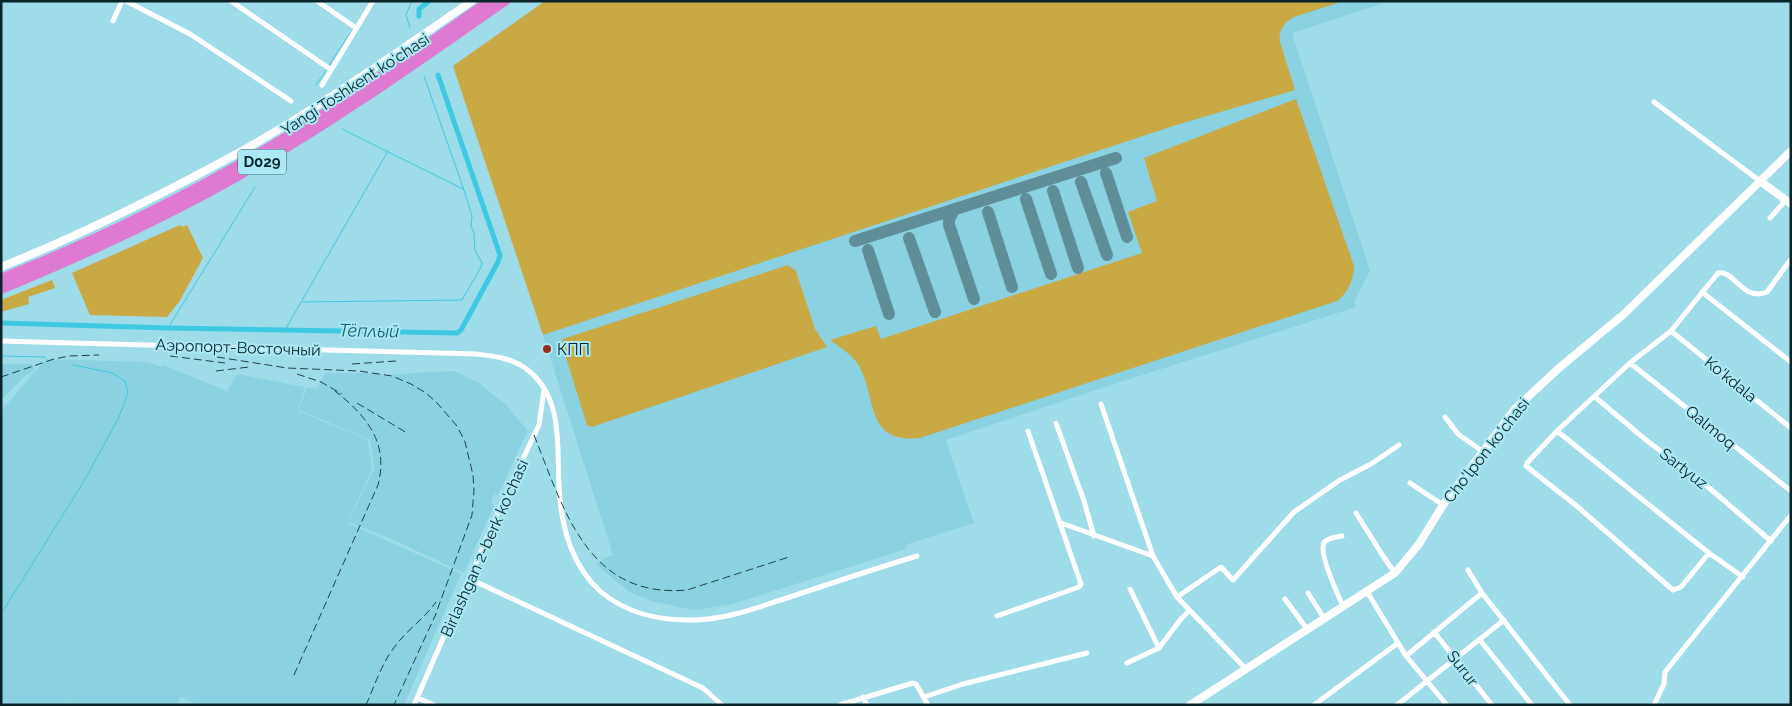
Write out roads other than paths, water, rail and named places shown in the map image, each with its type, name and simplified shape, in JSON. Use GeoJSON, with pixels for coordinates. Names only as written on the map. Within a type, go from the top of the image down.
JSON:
{"type":"FeatureCollection","features":[{"type":"Feature","properties":{"kind":"highway","name":"Yangi Toshkent ko‘chasi"},"geometry":{"type":"LineString","coordinates":[[1,279],[72,250],[195,189],[272,146],[347,99],[490,1]]}},
{"type":"Feature","properties":{"kind":"highway","name":"Yangi Toshkent ko‘chasi"},"geometry":{"type":"LineString","coordinates":[[1,289],[76,257],[159,218],[263,162],[373,92],[505,1]]}},
{"type":"Feature","properties":{"kind":"main road"},"geometry":{"type":"LineString","coordinates":[[1,267],[116,216],[241,151],[347,86],[472,1]]}},
{"type":"Feature","properties":{"kind":"main road","name":"Cho'lpon ko'chasi"},"geometry":{"type":"LineString","coordinates":[[1190,705],[1366,590],[1396,573],[1419,544],[1443,505],[1515,409],[1537,387],[1624,314],[1791,151]]}},
{"type":"Feature","properties":{"kind":"main road"},"geometry":{"type":"LineString","coordinates":[[1760,181],[1788,202]]}},
{"type":"Feature","properties":{"kind":"street"},"geometry":{"type":"LineString","coordinates":[[113,21],[124,1],[190,34],[291,101]]}},
{"type":"Feature","properties":{"kind":"street"},"geometry":{"type":"LineString","coordinates":[[231,1],[328,68]]}},
{"type":"Feature","properties":{"kind":"street"},"geometry":{"type":"LineString","coordinates":[[317,1],[354,27]]}},
{"type":"Feature","properties":{"kind":"street"},"geometry":{"type":"LineString","coordinates":[[322,85],[328,68],[373,1]]}},
{"type":"Feature","properties":{"kind":"street"},"geometry":{"type":"LineString","coordinates":[[1654,102],[1760,181]]}},
{"type":"Feature","properties":{"kind":"street"},"geometry":{"type":"LineString","coordinates":[[1770,218],[1788,202]]}},
{"type":"Feature","properties":{"kind":"street"},"geometry":{"type":"LineString","coordinates":[[1709,553],[1681,587],[1673,590],[1526,464],[1557,431],[1630,363],[1671,331],[1718,273],[1721,272],[1750,293],[1761,294],[1767,292],[1791,259]]}},
{"type":"Feature","properties":{"kind":"street"},"geometry":{"type":"LineString","coordinates":[[1702,292],[1791,362]]}},
{"type":"Feature","properties":{"kind":"street","name":"Ko'kdala"},"geometry":{"type":"LineString","coordinates":[[1671,331],[1791,428]]}},
{"type":"Feature","properties":{"kind":"street","name":"Аэропорт-Восточный"},"geometry":{"type":"LineString","coordinates":[[1,341],[476,354],[497,356],[516,362],[529,371],[551,401],[557,429],[563,523],[574,556],[590,582],[609,598],[633,612],[662,618],[694,620],[720,618],[916,556]]}},
{"type":"Feature","properties":{"kind":"street","name":"Qalmoq"},"geometry":{"type":"LineString","coordinates":[[1630,363],[1791,491]]}},
{"type":"Feature","properties":{"kind":"street","name":"Birlashgan 2-berk ko'chasi"},"geometry":{"type":"LineString","coordinates":[[414,705],[502,502],[539,424],[544,389]]}},
{"type":"Feature","properties":{"kind":"street","name":"Sartyuz"},"geometry":{"type":"LineString","coordinates":[[1595,397],[1646,440],[1707,486],[1771,541]]}},
{"type":"Feature","properties":{"kind":"street"},"geometry":{"type":"LineString","coordinates":[[1101,404],[1153,556],[1177,597],[1246,669]]}},
{"type":"Feature","properties":{"kind":"street"},"geometry":{"type":"LineString","coordinates":[[1445,417],[1458,434],[1482,452]]}},
{"type":"Feature","properties":{"kind":"street"},"geometry":{"type":"LineString","coordinates":[[1056,424],[1084,501],[1094,536]]}},
{"type":"Feature","properties":{"kind":"street"},"geometry":{"type":"LineString","coordinates":[[996,616],[1079,587],[1081,584],[1028,431]]}},
{"type":"Feature","properties":{"kind":"street"},"geometry":{"type":"LineString","coordinates":[[1557,431],[1709,553],[1743,577]]}},
{"type":"Feature","properties":{"kind":"street"},"geometry":{"type":"LineString","coordinates":[[1177,597],[1221,567],[1233,580],[1294,512],[1340,480],[1371,464],[1399,445]]}},
{"type":"Feature","properties":{"kind":"street"},"geometry":{"type":"LineString","coordinates":[[1410,483],[1443,505]]}},
{"type":"Feature","properties":{"kind":"street"},"geometry":{"type":"LineString","coordinates":[[1356,513],[1396,573]]}},
{"type":"Feature","properties":{"kind":"street"},"geometry":{"type":"LineString","coordinates":[[1654,705],[1664,684],[1666,672],[1681,650],[1701,629],[1791,515]]}},
{"type":"Feature","properties":{"kind":"street"},"geometry":{"type":"LineString","coordinates":[[1061,523],[1153,556]]}},
{"type":"Feature","properties":{"kind":"street"},"geometry":{"type":"LineString","coordinates":[[1342,536],[1326,540],[1323,549],[1325,560],[1343,606]]}},
{"type":"Feature","properties":{"kind":"street"},"geometry":{"type":"LineString","coordinates":[[1468,570],[1482,593],[1570,705]]}},
{"type":"Feature","properties":{"kind":"street"},"geometry":{"type":"LineString","coordinates":[[470,579],[703,688],[722,705]]}},
{"type":"Feature","properties":{"kind":"street"},"geometry":{"type":"LineString","coordinates":[[1130,589],[1159,648]]}},
{"type":"Feature","properties":{"kind":"street"},"geometry":{"type":"LineString","coordinates":[[1366,590],[1406,656],[1447,705]]}},
{"type":"Feature","properties":{"kind":"street"},"geometry":{"type":"LineString","coordinates":[[1406,656],[1482,593]]}},
{"type":"Feature","properties":{"kind":"street"},"geometry":{"type":"LineString","coordinates":[[1308,594],[1324,618]]}},
{"type":"Feature","properties":{"kind":"street"},"geometry":{"type":"LineString","coordinates":[[1285,599],[1307,629]]}},
{"type":"Feature","properties":{"kind":"street"},"geometry":{"type":"LineString","coordinates":[[1127,663],[1159,648],[1181,619],[1190,611]]}},
{"type":"Feature","properties":{"kind":"street"},"geometry":{"type":"LineString","coordinates":[[1400,704],[1504,620]]}},
{"type":"Feature","properties":{"kind":"street","name":"Surur"},"geometry":{"type":"LineString","coordinates":[[1434,632],[1492,705]]}},
{"type":"Feature","properties":{"kind":"street"},"geometry":{"type":"LineString","coordinates":[[1480,640],[1532,705]]}},
{"type":"Feature","properties":{"kind":"street"},"geometry":{"type":"LineString","coordinates":[[1314,705],[1398,643]]}},
{"type":"Feature","properties":{"kind":"street"},"geometry":{"type":"LineString","coordinates":[[924,697],[963,684],[1087,653]]}},
{"type":"Feature","properties":{"kind":"street"},"geometry":{"type":"LineString","coordinates":[[840,705],[913,683],[916,684],[928,705]]}},
{"type":"Feature","properties":{"kind":"street"},"geometry":{"type":"LineString","coordinates":[[863,697],[866,705]]}},
{"type":"Feature","properties":{"kind":"street"},"geometry":{"type":"LineString","coordinates":[[418,698],[434,705]]}},
{"type":"Feature","properties":{"kind":"waterway"},"geometry":{"type":"LineString","coordinates":[[410,28],[406,15],[412,1]]}},
{"type":"Feature","properties":{"kind":"waterway","name":"Тёплый"},"geometry":{"type":"LineString","coordinates":[[419,16],[419,9],[429,1]]}},
{"type":"Feature","properties":{"kind":"waterway"},"geometry":{"type":"LineString","coordinates":[[329,65],[353,29]]}},
{"type":"Feature","properties":{"kind":"waterway"},"geometry":{"type":"LineString","coordinates":[[316,85],[327,69]]}},
{"type":"Feature","properties":{"kind":"waterway","name":"Тёплый"},"geometry":{"type":"LineString","coordinates":[[1,323],[457,333],[461,330],[500,255],[438,75]]}},
{"type":"Feature","properties":{"kind":"waterway"},"geometry":{"type":"LineString","coordinates":[[303,302],[462,300],[481,267],[482,263],[475,251],[474,233],[471,226],[472,216],[424,76]]}},
{"type":"Feature","properties":{"kind":"waterway"},"geometry":{"type":"LineString","coordinates":[[342,129],[463,189]]}},
{"type":"Feature","properties":{"kind":"waterway"},"geometry":{"type":"LineString","coordinates":[[285,330],[388,151]]}},
{"type":"Feature","properties":{"kind":"waterway"},"geometry":{"type":"LineString","coordinates":[[168,328],[255,187]]}},
{"type":"Feature","properties":{"kind":"waterway"},"geometry":{"type":"LineString","coordinates":[[1,356],[45,357]]}},
{"type":"Feature","properties":{"kind":"waterway"},"geometry":{"type":"LineString","coordinates":[[1,614],[84,481],[119,417],[128,392],[125,381],[112,373],[73,365]]}},
{"type":"Feature","properties":{"kind":"railway"},"geometry":{"type":"LineString","coordinates":[[1,377],[54,359],[69,356],[99,355]]}},
{"type":"Feature","properties":{"kind":"railway"},"geometry":{"type":"LineString","coordinates":[[170,356],[225,363]]}},
{"type":"Feature","properties":{"kind":"railway"},"geometry":{"type":"LineString","coordinates":[[217,357],[287,368],[359,371],[392,376],[426,393],[457,426],[465,442],[473,475],[472,515],[435,616],[394,705]]}},
{"type":"Feature","properties":{"kind":"railway"},"geometry":{"type":"LineString","coordinates":[[352,364],[396,361]]}},
{"type":"Feature","properties":{"kind":"railway"},"geometry":{"type":"LineString","coordinates":[[216,371],[249,367]]}},
{"type":"Feature","properties":{"kind":"railway"},"geometry":{"type":"LineString","coordinates":[[297,374],[321,382],[342,394]]}},
{"type":"Feature","properties":{"kind":"railway"},"geometry":{"type":"LineString","coordinates":[[294,675],[378,485],[381,470],[378,443],[373,432],[357,410],[335,391]]}},
{"type":"Feature","properties":{"kind":"railway"},"geometry":{"type":"LineString","coordinates":[[357,403],[407,433]]}},
{"type":"Feature","properties":{"kind":"railway"},"geometry":{"type":"LineString","coordinates":[[534,435],[569,519],[585,544],[603,565],[626,580],[653,589],[687,590],[789,557]]}},
{"type":"Feature","properties":{"kind":"railway"},"geometry":{"type":"LineString","coordinates":[[366,705],[391,652],[436,602]]}},
{"type":"Feature","properties":{"kind":"place","name":"КПП"},"geometry":{"type":"Point","coordinates":[547,349]}}]}
